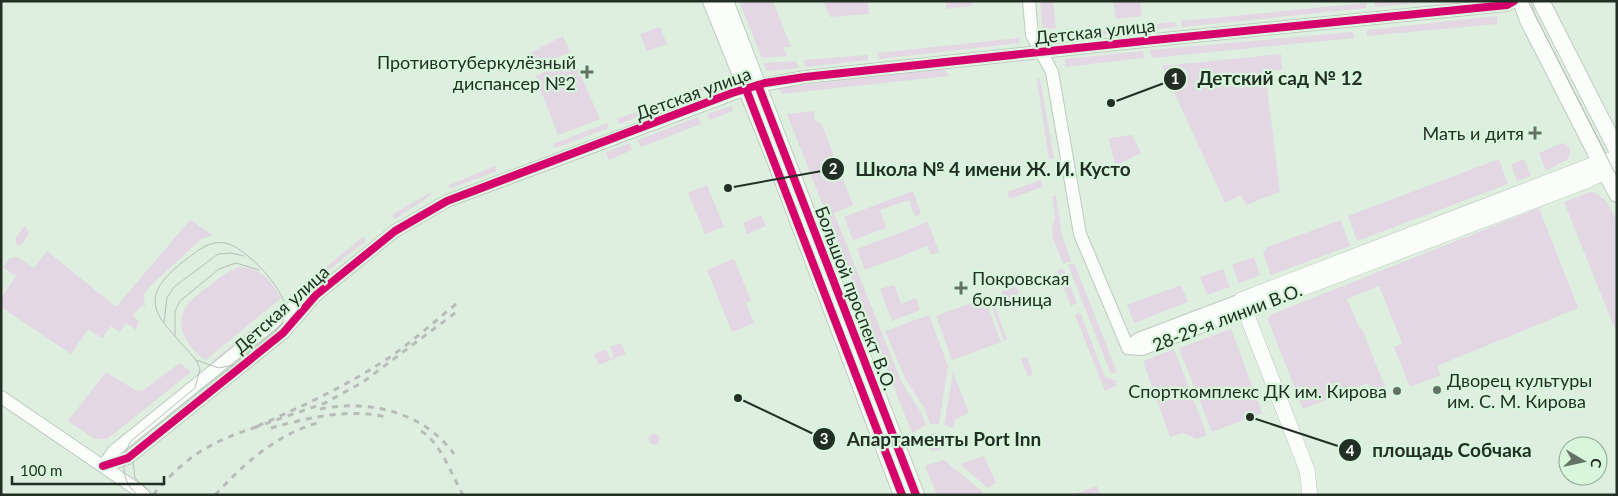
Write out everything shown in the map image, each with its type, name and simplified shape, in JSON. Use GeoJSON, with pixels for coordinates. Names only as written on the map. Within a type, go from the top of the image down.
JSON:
{"type":"FeatureCollection","features":[{"type":"Feature","properties":{"kind":"main road","name":"Большой проспект В.О."},"geometry":{"type":"LineString","coordinates":[[711,1],[750,87],[916,495]]}},
{"type":"Feature","properties":{"kind":"main road","name":"Большой проспект В.О."},"geometry":{"type":"LineString","coordinates":[[725,1],[750,87],[902,495]]}},
{"type":"Feature","properties":{"kind":"main road"},"geometry":{"type":"LineString","coordinates":[[1522,1],[1528,20],[1610,164],[1617,194]]}},
{"type":"Feature","properties":{"kind":"main road"},"geometry":{"type":"LineString","coordinates":[[1542,1],[1617,150]]}},
{"type":"Feature","properties":{"kind":"street"},"geometry":{"type":"LineString","coordinates":[[1029,1],[1032,35],[1042,52]]}},
{"type":"Feature","properties":{"kind":"street","name":"Детская улица"},"geometry":{"type":"LineString","coordinates":[[103,466],[128,458],[283,332],[298,309],[395,231],[446,201],[750,87],[805,77],[1507,6],[1514,1]]}},
{"type":"Feature","properties":{"kind":"street","name":"28-29-я линии В.О."},"geometry":{"type":"LineString","coordinates":[[1042,52],[1052,72],[1055,85],[1080,234],[1128,348],[1142,349],[1243,305],[1610,164]]}},
{"type":"Feature","properties":{"kind":"street"},"geometry":{"type":"LineString","coordinates":[[1243,305],[1307,470],[1310,495]]}},
{"type":"Feature","properties":{"kind":"street"},"geometry":{"type":"LineString","coordinates":[[1,397],[145,495]]}},
{"type":"Feature","properties":{"kind":"shaded area"},"geometry":{"type":"Polygon","coordinates":[[[739,1],[773,1],[791,47],[783,47],[787,56],[762,58],[739,1]]]}},
{"type":"Feature","properties":{"kind":"shaded area"},"geometry":{"type":"Polygon","coordinates":[[[823,1],[868,1],[869,14],[830,17],[823,1]]]}},
{"type":"Feature","properties":{"kind":"shaded area"},"geometry":{"type":"Polygon","coordinates":[[[946,1],[975,1],[971,6],[946,9],[946,1]]]}},
{"type":"Feature","properties":{"kind":"shaded area"},"geometry":{"type":"Polygon","coordinates":[[[1040,1],[1053,1],[1056,28],[1043,29],[1040,1]]]}},
{"type":"Feature","properties":{"kind":"shaded area"},"geometry":{"type":"Polygon","coordinates":[[[1113,1],[1140,1],[1142,16],[1116,19],[1113,1]]]}},
{"type":"Feature","properties":{"kind":"shaded area"},"geometry":{"type":"Polygon","coordinates":[[[1443,1],[1375,7],[1374,2],[1443,1]]]}},
{"type":"Feature","properties":{"kind":"shaded area"},"geometry":{"type":"Polygon","coordinates":[[[1366,3],[1366,8],[1182,27],[1181,21],[1366,3]]]}},
{"type":"Feature","properties":{"kind":"shaded area"},"geometry":{"type":"Polygon","coordinates":[[[1497,16],[1497,24],[1367,36],[1367,30],[1497,16]]]}},
{"type":"Feature","properties":{"kind":"shaded area"},"geometry":{"type":"Polygon","coordinates":[[[1176,22],[1177,27],[1117,33],[1117,28],[1176,22]]]}},
{"type":"Feature","properties":{"kind":"shaded area"},"geometry":{"type":"Polygon","coordinates":[[[660,27],[667,44],[647,51],[640,34],[660,27]]]}},
{"type":"Feature","properties":{"kind":"shaded area"},"geometry":{"type":"Polygon","coordinates":[[[1108,29],[1109,34],[1062,39],[1061,33],[1108,29]]]}},
{"type":"Feature","properties":{"kind":"shaded area"},"geometry":{"type":"Polygon","coordinates":[[[1353,32],[1354,38],[1152,58],[1150,50],[1353,32]]]}},
{"type":"Feature","properties":{"kind":"shaded area"},"geometry":{"type":"Polygon","coordinates":[[[563,36],[570,52],[532,69],[526,55],[563,36]]]}},
{"type":"Feature","properties":{"kind":"shaded area"},"geometry":{"type":"Polygon","coordinates":[[[1019,38],[1020,43],[879,59],[878,53],[1019,38]]]}},
{"type":"Feature","properties":{"kind":"shaded area"},"geometry":{"type":"Polygon","coordinates":[[[1143,51],[1144,58],[1065,67],[1065,59],[1143,51]]]}},
{"type":"Feature","properties":{"kind":"shaded area"},"geometry":{"type":"Polygon","coordinates":[[[1281,54],[1282,70],[1265,71],[1280,192],[1246,205],[1241,195],[1225,203],[1162,66],[1281,54]]]}},
{"type":"Feature","properties":{"kind":"shaded area"},"geometry":{"type":"Polygon","coordinates":[[[868,55],[868,60],[806,67],[803,60],[868,55]]]}},
{"type":"Feature","properties":{"kind":"shaded area"},"geometry":{"type":"Polygon","coordinates":[[[574,60],[600,119],[558,135],[535,76],[574,60]]]}},
{"type":"Feature","properties":{"kind":"shaded area"},"geometry":{"type":"Polygon","coordinates":[[[796,61],[799,68],[767,71],[763,63],[796,61]]]}},
{"type":"Feature","properties":{"kind":"shaded area"},"geometry":{"type":"Polygon","coordinates":[[[934,69],[945,70],[949,76],[781,94],[779,88],[934,69]]]}},
{"type":"Feature","properties":{"kind":"shaded area"},"geometry":{"type":"Polygon","coordinates":[[[1037,79],[1040,79],[1054,158],[1049,160],[1037,79]]]}},
{"type":"Feature","properties":{"kind":"shaded area"},"geometry":{"type":"Polygon","coordinates":[[[713,82],[715,87],[668,105],[666,100],[713,82]]]}},
{"type":"Feature","properties":{"kind":"shaded area"},"geometry":{"type":"Polygon","coordinates":[[[655,105],[657,110],[619,124],[617,119],[655,105]]]}},
{"type":"Feature","properties":{"kind":"shaded area"},"geometry":{"type":"Polygon","coordinates":[[[732,106],[733,111],[710,120],[707,114],[732,106]]]}},
{"type":"Feature","properties":{"kind":"shaded area"},"geometry":{"type":"Polygon","coordinates":[[[814,111],[814,120],[821,123],[853,205],[834,213],[901,381],[922,414],[926,425],[912,433],[787,114],[814,111]]]}},
{"type":"Feature","properties":{"kind":"shaded area"},"geometry":{"type":"Polygon","coordinates":[[[698,117],[701,124],[641,147],[638,140],[698,117]]]}},
{"type":"Feature","properties":{"kind":"shaded area"},"geometry":{"type":"Polygon","coordinates":[[[607,123],[609,128],[555,148],[553,144],[607,123]]]}},
{"type":"Feature","properties":{"kind":"shaded area"},"geometry":{"type":"Polygon","coordinates":[[[1132,135],[1141,153],[1115,166],[1109,138],[1132,135]]]}},
{"type":"Feature","properties":{"kind":"shaded area"},"geometry":{"type":"Polygon","coordinates":[[[630,143],[632,150],[609,160],[606,152],[630,143]]]}},
{"type":"Feature","properties":{"kind":"shaded area"},"geometry":{"type":"Polygon","coordinates":[[[1562,143],[1567,145],[1570,150],[1568,159],[1546,171],[1539,153],[1562,143]]]}},
{"type":"Feature","properties":{"kind":"shaded area"},"geometry":{"type":"Polygon","coordinates":[[[1499,159],[1508,184],[1357,241],[1348,216],[1499,159]]]}},
{"type":"Feature","properties":{"kind":"shaded area"},"geometry":{"type":"Polygon","coordinates":[[[1524,159],[1531,176],[1517,181],[1511,164],[1524,159]]]}},
{"type":"Feature","properties":{"kind":"shaded area"},"geometry":{"type":"Polygon","coordinates":[[[495,166],[497,171],[452,188],[447,186],[495,166]]]}},
{"type":"Feature","properties":{"kind":"shaded area"},"geometry":{"type":"Polygon","coordinates":[[[1041,180],[1042,187],[1010,199],[1007,192],[1041,180]]]}},
{"type":"Feature","properties":{"kind":"shaded area"},"geometry":{"type":"Polygon","coordinates":[[[707,185],[724,227],[705,234],[688,193],[707,185]]]}},
{"type":"Feature","properties":{"kind":"shaded area"},"geometry":{"type":"Polygon","coordinates":[[[433,191],[427,198],[395,219],[392,215],[433,191]]]}},
{"type":"Feature","properties":{"kind":"shaded area"},"geometry":{"type":"Polygon","coordinates":[[[913,191],[921,214],[915,217],[909,200],[880,210],[886,228],[853,240],[844,217],[913,191]]]}},
{"type":"Feature","properties":{"kind":"shaded area"},"geometry":{"type":"Polygon","coordinates":[[[1590,192],[1596,193],[1606,201],[1617,220],[1617,334],[1564,202],[1590,192]]]}},
{"type":"Feature","properties":{"kind":"shaded area"},"geometry":{"type":"Polygon","coordinates":[[[1056,195],[1062,236],[1071,261],[1063,264],[1053,238],[1052,229],[1055,216],[1052,197],[1056,195]]]}},
{"type":"Feature","properties":{"kind":"shaded area"},"geometry":{"type":"Polygon","coordinates":[[[1539,208],[1578,308],[1437,366],[1441,375],[1410,387],[1394,347],[1402,343],[1379,286],[1347,299],[1360,329],[1362,329],[1385,387],[1372,392],[1368,383],[1303,409],[1268,320],[1270,315],[1539,208]]]}},
{"type":"Feature","properties":{"kind":"shaded area"},"geometry":{"type":"Polygon","coordinates":[[[761,215],[766,226],[747,234],[743,223],[761,215]]]}},
{"type":"Feature","properties":{"kind":"shaded area"},"geometry":{"type":"Polygon","coordinates":[[[190,220],[213,235],[201,239],[148,288],[144,295],[145,307],[142,305],[133,315],[139,322],[136,330],[126,323],[119,332],[111,326],[102,338],[88,329],[71,354],[1,307],[1,298],[16,276],[3,267],[10,258],[17,257],[34,268],[47,251],[116,307],[190,220]]]}},
{"type":"Feature","properties":{"kind":"shaded area"},"geometry":{"type":"Polygon","coordinates":[[[1341,220],[1350,246],[1271,275],[1263,253],[1267,247],[1341,220]]]}},
{"type":"Feature","properties":{"kind":"shaded area"},"geometry":{"type":"Polygon","coordinates":[[[928,222],[939,252],[931,255],[927,246],[865,270],[857,249],[928,222]]]}},
{"type":"Feature","properties":{"kind":"shaded area"},"geometry":{"type":"Polygon","coordinates":[[[25,225],[29,233],[21,245],[16,244],[15,239],[25,225]]]}},
{"type":"Feature","properties":{"kind":"shaded area"},"geometry":{"type":"Polygon","coordinates":[[[363,237],[366,241],[329,270],[326,267],[363,237]]]}},
{"type":"Feature","properties":{"kind":"shaded area"},"geometry":{"type":"Polygon","coordinates":[[[1254,257],[1260,275],[1239,283],[1232,265],[1254,257]]]}},
{"type":"Feature","properties":{"kind":"shaded area"},"geometry":{"type":"Polygon","coordinates":[[[734,259],[751,301],[746,303],[754,323],[732,332],[707,270],[734,259]]]}},
{"type":"Feature","properties":{"kind":"shaded area"},"geometry":{"type":"Polygon","coordinates":[[[1074,263],[1117,372],[1111,374],[1068,265],[1074,263]]]}},
{"type":"Feature","properties":{"kind":"shaded area"},"geometry":{"type":"Polygon","coordinates":[[[239,267],[259,272],[274,286],[281,298],[206,360],[189,344],[182,329],[182,314],[197,295],[223,275],[239,267]]]}},
{"type":"Feature","properties":{"kind":"shaded area"},"geometry":{"type":"Polygon","coordinates":[[[1063,268],[1077,303],[1071,306],[1057,271],[1063,268]]]}},
{"type":"Feature","properties":{"kind":"shaded area"},"geometry":{"type":"Polygon","coordinates":[[[1223,269],[1230,287],[1207,295],[1200,277],[1223,269]]]}},
{"type":"Feature","properties":{"kind":"shaded area"},"geometry":{"type":"Polygon","coordinates":[[[894,285],[901,304],[916,298],[920,310],[892,321],[880,289],[894,285]]]}},
{"type":"Feature","properties":{"kind":"shaded area"},"geometry":{"type":"Polygon","coordinates":[[[1181,285],[1188,302],[1134,323],[1127,305],[1181,285]]]}},
{"type":"Feature","properties":{"kind":"shaded area"},"geometry":{"type":"Polygon","coordinates":[[[1016,286],[1022,303],[1007,309],[1001,292],[1016,286]]]}},
{"type":"Feature","properties":{"kind":"shaded area"},"geometry":{"type":"Polygon","coordinates":[[[991,295],[1007,340],[1004,341],[988,297],[991,295]]]}},
{"type":"Feature","properties":{"kind":"shaded area"},"geometry":{"type":"Polygon","coordinates":[[[985,298],[1001,342],[952,360],[936,316],[985,298]]]}},
{"type":"Feature","properties":{"kind":"shaded area"},"geometry":{"type":"Polygon","coordinates":[[[282,305],[283,308],[214,363],[211,362],[282,305]]]}},
{"type":"Feature","properties":{"kind":"shaded area"},"geometry":{"type":"Polygon","coordinates":[[[1080,312],[1105,377],[1117,381],[1116,386],[1105,391],[1075,315],[1080,312]]]}},
{"type":"Feature","properties":{"kind":"shaded area"},"geometry":{"type":"Polygon","coordinates":[[[929,315],[948,366],[939,424],[930,424],[926,411],[905,378],[885,331],[929,315]]]}},
{"type":"Feature","properties":{"kind":"shaded area"},"geometry":{"type":"Polygon","coordinates":[[[1231,329],[1262,413],[1212,432],[1179,348],[1231,329]]]}},
{"type":"Feature","properties":{"kind":"shaded area"},"geometry":{"type":"Polygon","coordinates":[[[621,343],[626,354],[599,365],[594,354],[606,349],[610,358],[614,357],[610,347],[621,343]]]}},
{"type":"Feature","properties":{"kind":"shaded area"},"geometry":{"type":"Polygon","coordinates":[[[1174,349],[1207,435],[1197,439],[1183,433],[1170,437],[1143,361],[1174,349]]]}},
{"type":"Feature","properties":{"kind":"shaded area"},"geometry":{"type":"Polygon","coordinates":[[[1027,357],[1033,374],[1028,377],[1021,359],[1027,357]]]}},
{"type":"Feature","properties":{"kind":"shaded area"},"geometry":{"type":"Polygon","coordinates":[[[180,363],[191,372],[107,439],[95,439],[68,421],[106,372],[135,390],[142,391],[180,363]]]}},
{"type":"Feature","properties":{"kind":"shaded area"},"geometry":{"type":"Polygon","coordinates":[[[953,372],[969,413],[956,419],[952,428],[944,425],[953,372]]]}},
{"type":"Feature","properties":{"kind":"shaded area"},"geometry":{"type":"Polygon","coordinates":[[[931,433],[939,433],[944,438],[942,449],[931,451],[926,446],[926,438],[931,433]]]}},
{"type":"Feature","properties":{"kind":"shaded area"},"geometry":{"type":"Polygon","coordinates":[[[652,434],[656,434],[659,439],[658,443],[652,444],[649,441],[649,437],[652,434]]]}},
{"type":"Feature","properties":{"kind":"shaded area"},"geometry":{"type":"Polygon","coordinates":[[[984,456],[996,483],[988,488],[960,464],[984,456]]]}},
{"type":"Feature","properties":{"kind":"shaded area"},"geometry":{"type":"Polygon","coordinates":[[[944,460],[983,492],[978,495],[937,495],[925,466],[944,460]]]}},
{"type":"Feature","properties":{"kind":"shaded area"},"geometry":{"type":"Polygon","coordinates":[[[1097,486],[1100,495],[1072,495],[1097,486]]]}},
{"type":"Feature","properties":{"kind":"tram line"},"geometry":{"type":"LineString","coordinates":[[1528,1],[1617,177]]}},
{"type":"Feature","properties":{"kind":"tram line"},"geometry":{"type":"LineString","coordinates":[[138,495],[132,490],[125,477],[124,462],[128,447],[131,441],[195,388],[200,369],[196,360],[163,322],[157,311],[155,300],[158,288],[184,261],[198,251],[214,243],[225,243],[242,252],[271,279],[283,299],[285,307],[284,317],[276,331],[138,444],[133,461],[135,478],[152,495]]}},
{"type":"Feature","properties":{"kind":"tram line"},"geometry":{"type":"LineString","coordinates":[[164,322],[167,298],[174,287],[218,254],[231,253],[244,256]]}},
{"type":"Feature","properties":{"kind":"tram line"},"geometry":{"type":"LineString","coordinates":[[175,335],[175,311],[180,301],[219,269],[236,263],[259,270]]}},
{"type":"Feature","properties":{"kind":"tram line"},"geometry":{"type":"LineString","coordinates":[[196,360],[219,368],[234,365]]}},
{"type":"Feature","properties":{"kind":"railway"},"geometry":{"type":"LineString","coordinates":[[456,304],[374,368],[323,396],[253,428],[325,403],[363,382],[459,310]]}},
{"type":"Feature","properties":{"kind":"railway"},"geometry":{"type":"LineString","coordinates":[[320,409],[338,406],[357,406],[394,412],[427,428],[442,440],[454,454]]}},
{"type":"Feature","properties":{"kind":"railway"},"geometry":{"type":"LineString","coordinates":[[271,428],[330,415],[360,414],[389,418]]}},
{"type":"Feature","properties":{"kind":"railway"},"geometry":{"type":"LineString","coordinates":[[215,495],[261,452],[287,435],[317,423]]}},
{"type":"Feature","properties":{"kind":"railway"},"geometry":{"type":"LineString","coordinates":[[153,495],[177,470],[200,452],[213,444],[260,426]]}},
{"type":"Feature","properties":{"kind":"railway"},"geometry":{"type":"LineString","coordinates":[[421,431],[428,436],[440,452],[463,495]]}},
{"type":"Feature","properties":{"kind":"cycle path"},"geometry":{"type":"LineString","coordinates":[[103,466],[128,458],[283,333],[316,295],[395,231],[447,201],[732,93],[765,83],[805,77],[1507,5],[1514,1]]}},
{"type":"Feature","properties":{"kind":"cycle path"},"geometry":{"type":"LineString","coordinates":[[758,85],[916,495]]}},
{"type":"Feature","properties":{"kind":"cycle path"},"geometry":{"type":"LineString","coordinates":[[746,89],[902,495]]}},
{"type":"Feature","properties":{"kind":"place","name":"Противотуберкулёзный диспансер №2"},"geometry":{"type":"Point","coordinates":[587,72]}},
{"type":"Feature","properties":{"kind":"place","name":"Детский сад № 12"},"geometry":{"type":"Point","coordinates":[1111,103]}},
{"type":"Feature","properties":{"kind":"place","name":"Мать и дитя"},"geometry":{"type":"Point","coordinates":[1535,133]}},
{"type":"Feature","properties":{"kind":"place","name":"Школа № 4 имени Ж. И. Кусто"},"geometry":{"type":"Point","coordinates":[728,188]}},
{"type":"Feature","properties":{"kind":"place","name":"Покровская больница"},"geometry":{"type":"Point","coordinates":[961,288]}},
{"type":"Feature","properties":{"kind":"place","name":"Дворец культуры им. С. М. Кирова"},"geometry":{"type":"Point","coordinates":[1437,390]}},
{"type":"Feature","properties":{"kind":"place","name":"Спорткомплекс ДК им. Кирова"},"geometry":{"type":"Point","coordinates":[1397,391]}},
{"type":"Feature","properties":{"kind":"place","name":"Апартаменты Port Inn"},"geometry":{"type":"Point","coordinates":[738,398]}},
{"type":"Feature","properties":{"kind":"place","name":"площадь Собчака"},"geometry":{"type":"Point","coordinates":[1250,417]}}]}
